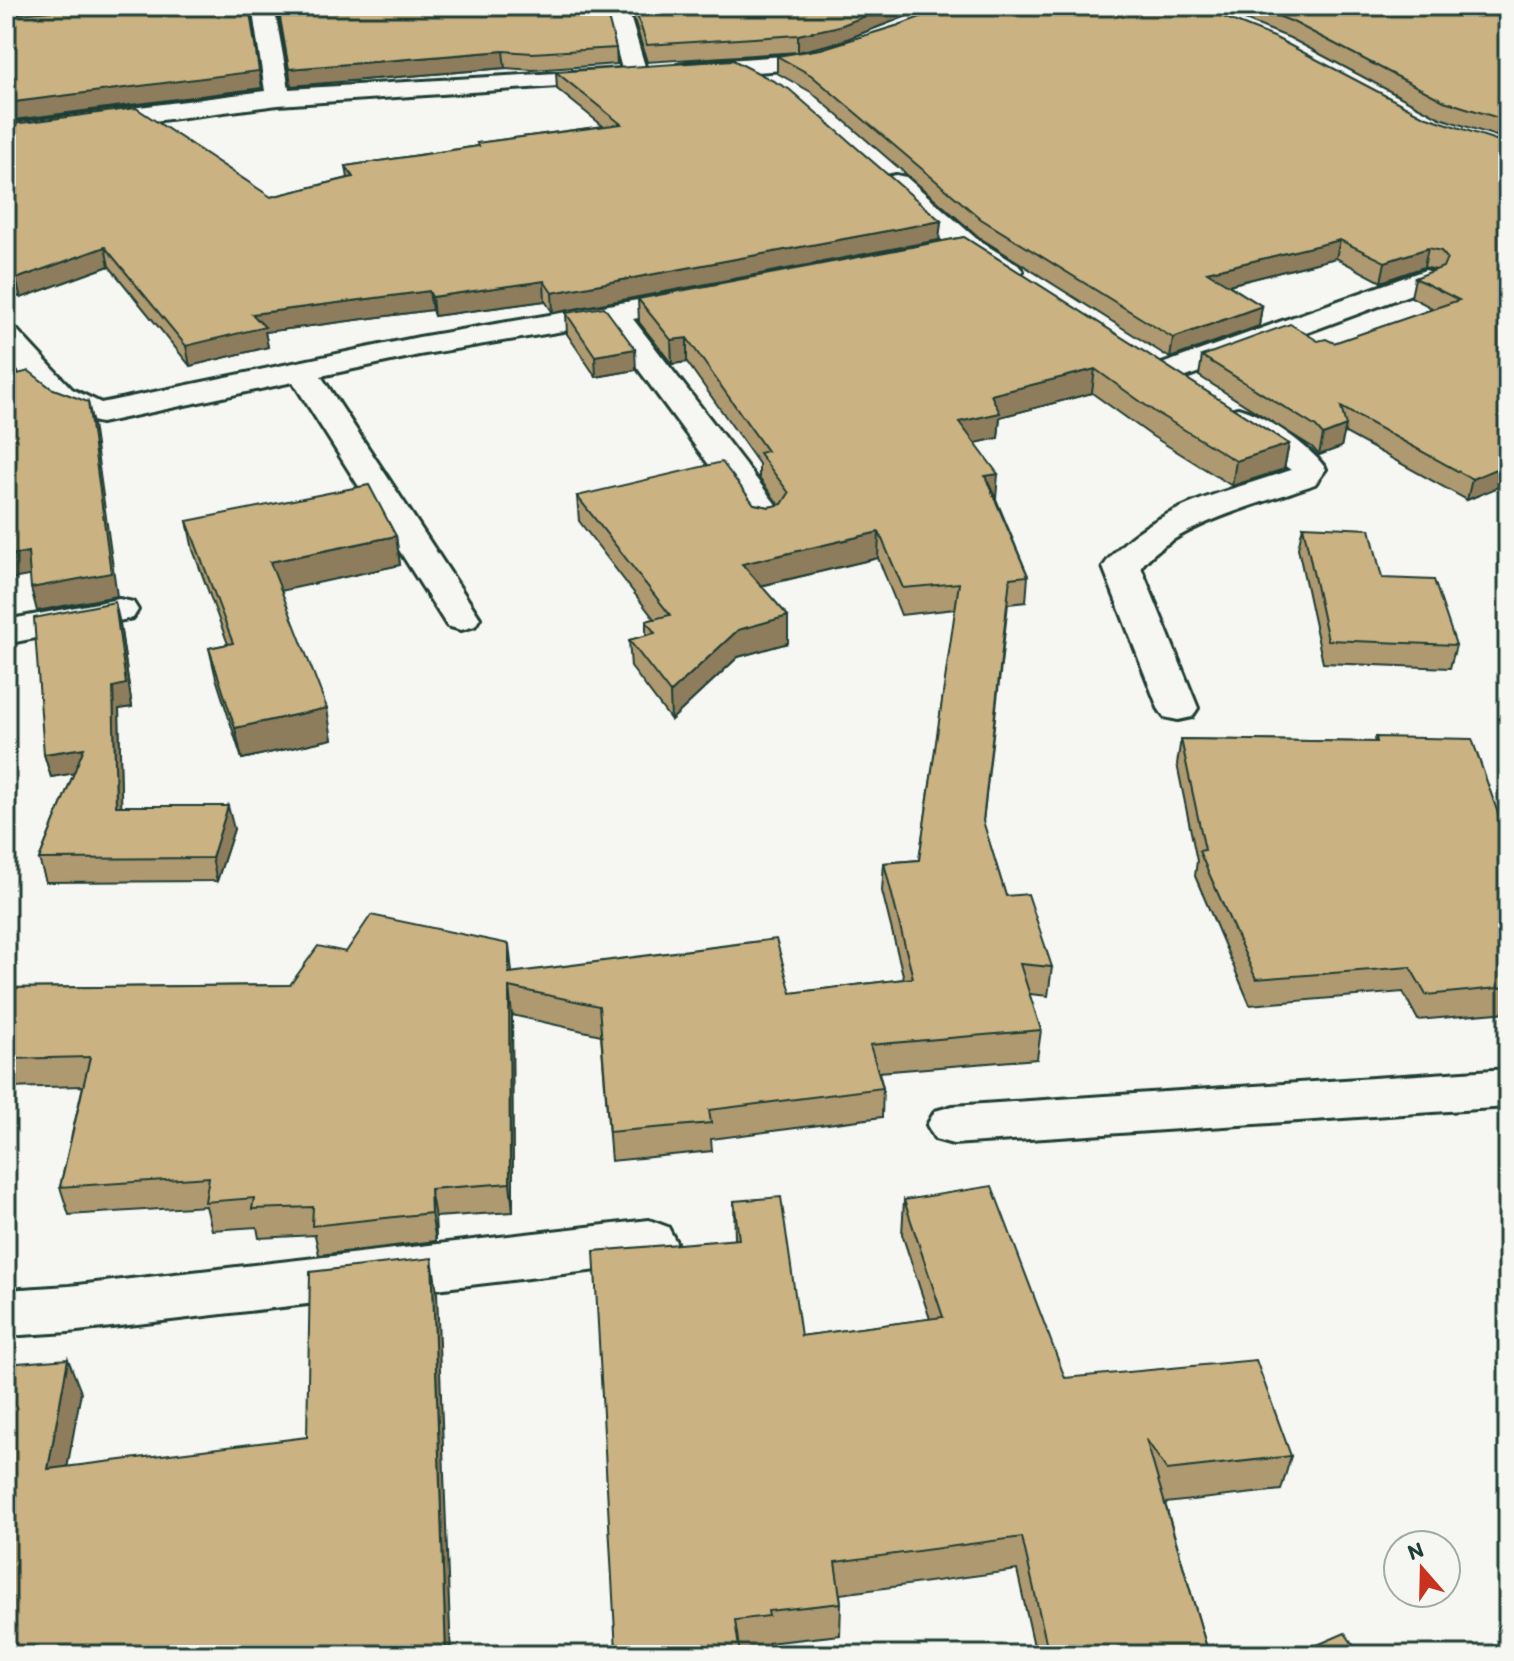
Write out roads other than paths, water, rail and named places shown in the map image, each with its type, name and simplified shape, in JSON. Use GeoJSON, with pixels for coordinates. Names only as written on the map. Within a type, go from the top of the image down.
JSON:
{"type":"FeatureCollection","features":[{"type":"Feature","properties":{"kind":"street"},"geometry":{"type":"LineString","coordinates":[[263,6],[278,97]]}},
{"type":"Feature","properties":{"kind":"street"},"geometry":{"type":"LineString","coordinates":[[616,6],[635,73]]}},
{"type":"Feature","properties":{"kind":"street"},"geometry":{"type":"LineString","coordinates":[[6,132],[278,97],[740,67],[817,59],[862,46]]}},
{"type":"Feature","properties":{"kind":"street"},"geometry":{"type":"LineString","coordinates":[[740,67],[788,92]]}},
{"type":"Feature","properties":{"kind":"street"},"geometry":{"type":"LineString","coordinates":[[872,162],[968,246],[1034,288]]}},
{"type":"Feature","properties":{"kind":"street"},"geometry":{"type":"LineString","coordinates":[[937,252],[968,246]]}},
{"type":"Feature","properties":{"kind":"street"},"geometry":{"type":"LineString","coordinates":[[1167,373],[1425,279]]}},
{"type":"Feature","properties":{"kind":"street"},"geometry":{"type":"LineString","coordinates":[[6,337],[71,406],[87,412],[121,411],[419,346],[614,315],[722,294]]}},
{"type":"Feature","properties":{"kind":"street"},"geometry":{"type":"LineString","coordinates":[[614,315],[768,519]]}},
{"type":"Feature","properties":{"kind":"street"},"geometry":{"type":"LineString","coordinates":[[1140,356],[1298,457],[1309,469],[1303,477],[1154,534],[1128,554],[1122,567],[1178,708]]}},
{"type":"Feature","properties":{"kind":"street"},"geometry":{"type":"LineString","coordinates":[[301,370],[461,618]]}},
{"type":"Feature","properties":{"kind":"street"},"geometry":{"type":"LineString","coordinates":[[6,632],[119,610]]}},
{"type":"Feature","properties":{"kind":"street"},"geometry":{"type":"LineString","coordinates":[[953,1125],[1508,1088]]}},
{"type":"Feature","properties":{"kind":"street"},"geometry":{"type":"LineString","coordinates":[[6,1313],[69,1309],[649,1242]]}}]}
